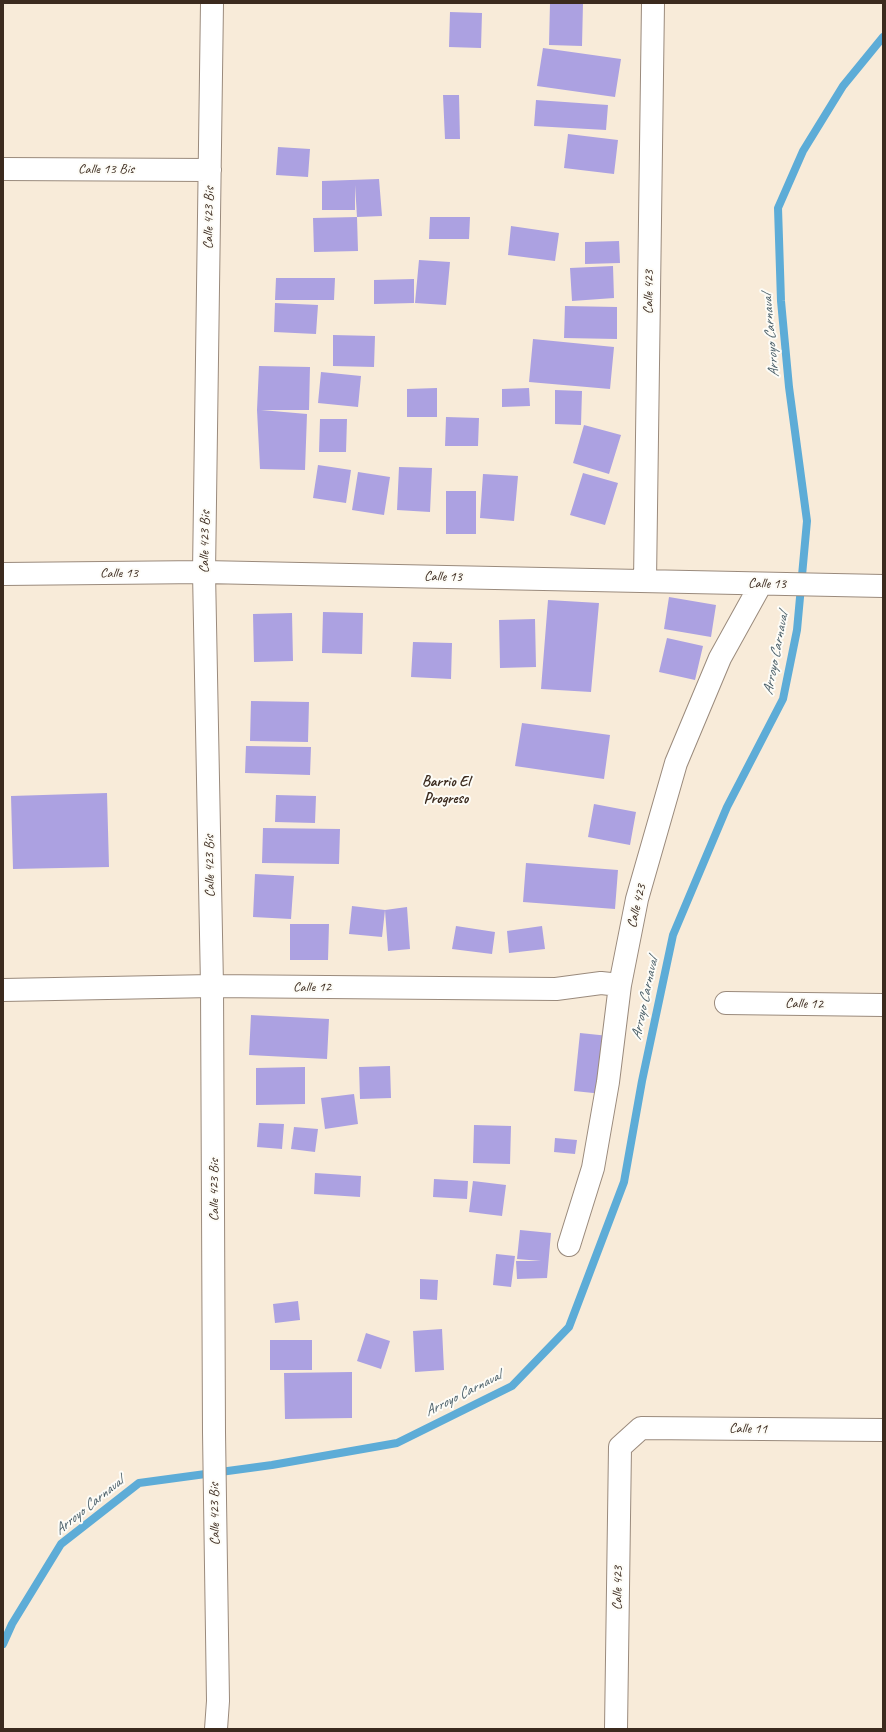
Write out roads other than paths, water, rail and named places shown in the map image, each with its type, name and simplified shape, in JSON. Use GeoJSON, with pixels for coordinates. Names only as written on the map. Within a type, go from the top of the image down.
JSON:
{"type":"FeatureCollection","features":[{"type":"Feature","properties":{"kind":"street","name":"Calle 423 Bis"},"geometry":{"type":"LineString","coordinates":[[212,3],[204,572],[212,986],[214,1432],[218,1701],[216,1729]]}},
{"type":"Feature","properties":{"kind":"street","name":"Calle 423"},"geometry":{"type":"LineString","coordinates":[[645,581],[653,3]]}},
{"type":"Feature","properties":{"kind":"street","name":"Calle 13 Bis"},"geometry":{"type":"LineString","coordinates":[[3,169],[210,170]]}},
{"type":"Feature","properties":{"kind":"street","name":"Calle 13"},"geometry":{"type":"LineString","coordinates":[[3,574],[204,572],[883,586]]}},
{"type":"Feature","properties":{"kind":"street","name":"Calle 423"},"geometry":{"type":"LineString","coordinates":[[569,1245],[593,1168],[608,1082],[620,985],[637,899],[676,763],[720,658],[766,584]]}},
{"type":"Feature","properties":{"kind":"street","name":"Calle 12"},"geometry":{"type":"LineString","coordinates":[[3,990],[212,986],[556,989],[600,983],[620,985]]}},
{"type":"Feature","properties":{"kind":"street","name":"Calle 12"},"geometry":{"type":"LineString","coordinates":[[726,1003],[883,1006]]}},
{"type":"Feature","properties":{"kind":"street","name":"Calle 11"},"geometry":{"type":"LineString","coordinates":[[620,1447],[641,1428],[883,1430]]}},
{"type":"Feature","properties":{"kind":"street","name":"Calle 423"},"geometry":{"type":"LineString","coordinates":[[616,1729],[620,1447]]}},
{"type":"Feature","properties":{"kind":"waterway","name":"Arroyo Carnaval"},"geometry":{"type":"LineString","coordinates":[[3,1644],[12,1624],[61,1544],[139,1483],[272,1465],[397,1443],[512,1386],[569,1327],[624,1182],[642,1081],[673,935],[727,807],[783,699],[797,630],[807,521],[789,387],[781,301],[778,208],[803,151],[843,86],[883,37]]}},
{"type":"Feature","properties":{"kind":"district","name":"Barrio El Progreso"},"geometry":{"type":"Point","coordinates":[446,790]}}]}
